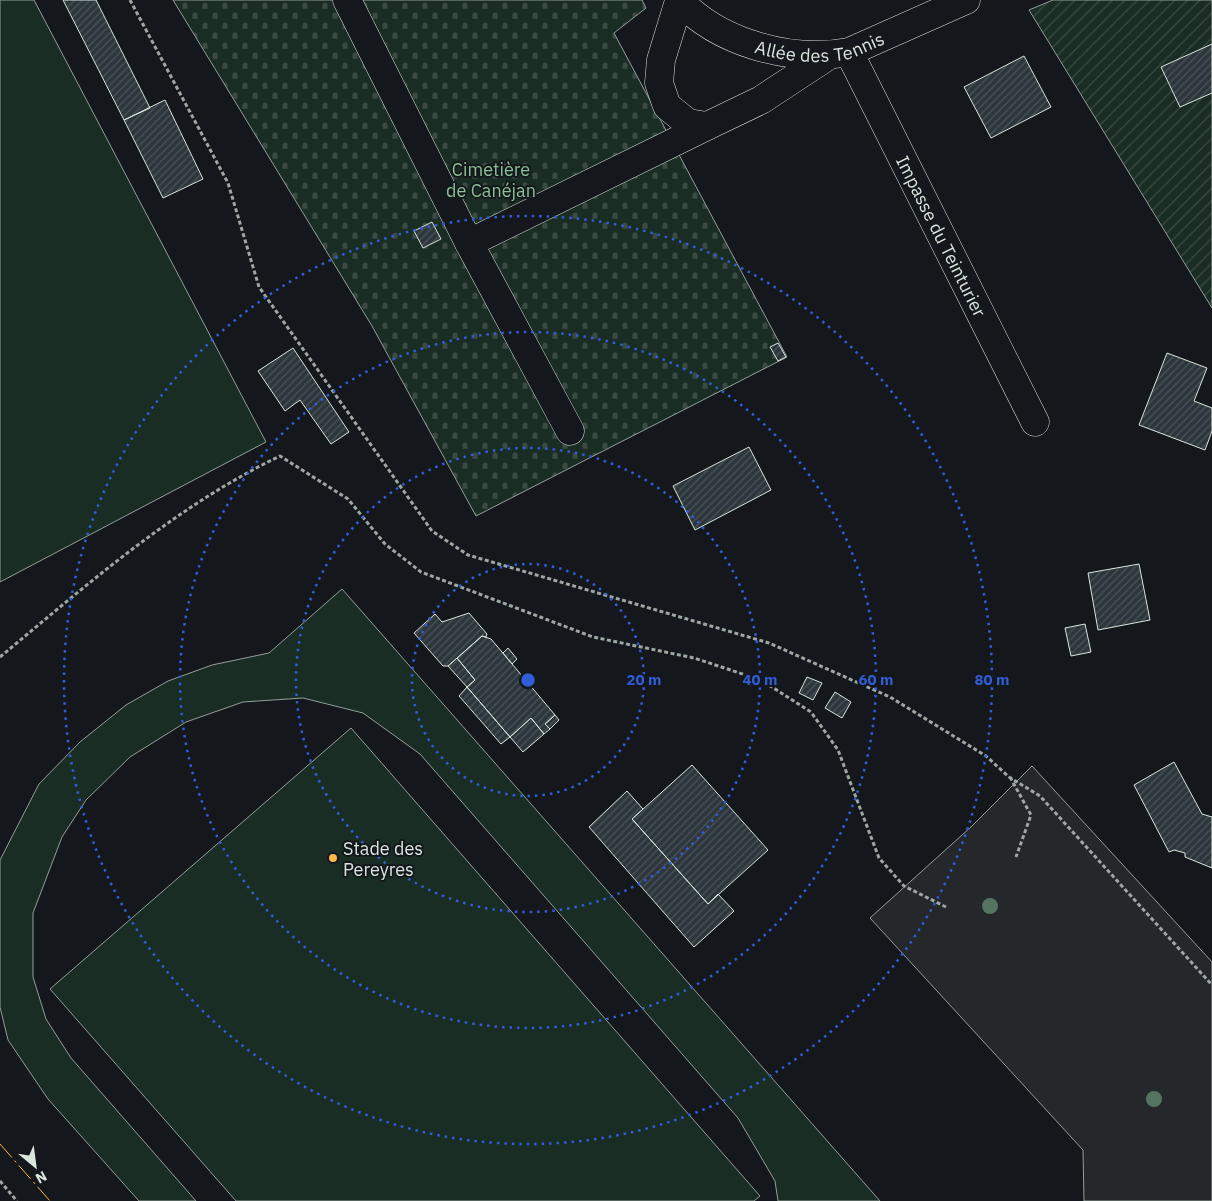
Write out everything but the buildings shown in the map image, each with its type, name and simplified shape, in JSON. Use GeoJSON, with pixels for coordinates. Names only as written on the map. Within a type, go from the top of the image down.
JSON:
{"type":"FeatureCollection","features":[{"type":"Feature","properties":{"kind":"street"},"geometry":{"type":"LineString","coordinates":[[347,0],[469,243],[570,431]]}},
{"type":"Feature","properties":{"kind":"street","name":"Allée des Tennis"},"geometry":{"type":"LineString","coordinates":[[679,1],[723,34],[774,50],[838,54],[966,0]]}},
{"type":"Feature","properties":{"kind":"street"},"geometry":{"type":"LineString","coordinates":[[679,1],[661,60],[659,82],[667,106],[688,123],[707,126]]}},
{"type":"Feature","properties":{"kind":"street"},"geometry":{"type":"LineString","coordinates":[[469,243],[761,100],[838,54]]}},
{"type":"Feature","properties":{"kind":"street","name":"Impasse du Teinturier"},"geometry":{"type":"LineString","coordinates":[[838,54],[1035,422]]}},
{"type":"Feature","properties":{"kind":"path"},"geometry":{"type":"LineString","coordinates":[[130,0],[228,183],[259,287],[432,531],[468,556],[769,643],[890,697],[986,756],[1009,777],[1040,796],[1212,985]]}},
{"type":"Feature","properties":{"kind":"path"},"geometry":{"type":"LineString","coordinates":[[0,657],[130,550],[241,474],[280,456],[348,499],[385,544],[421,572],[593,637],[694,658],[761,680],[811,712],[838,750],[879,858],[904,886],[946,907]]}},
{"type":"Feature","properties":{"kind":"path"},"geometry":{"type":"LineString","coordinates":[[1009,777],[1031,815],[1016,857]]}},
{"type":"Feature","properties":{"kind":"path"},"geometry":{"type":"LineString","coordinates":[[0,1181],[17,1201]]}},
{"type":"Feature","properties":{"kind":"green space"},"geometry":{"type":"Polygon","coordinates":[[[0,0],[34,0],[266,442],[0,582],[0,0]]]}},
{"type":"Feature","properties":{"kind":"green space","name":"Cimetière de Canéjan"},"geometry":{"type":"Polygon","coordinates":[[[173,0],[642,0],[646,8],[614,33],[787,357],[476,516],[372,326],[173,0]]]}},
{"type":"Feature","properties":{"kind":"green space"},"geometry":{"type":"Polygon","coordinates":[[[1053,0],[1212,0],[1212,308],[1029,10],[1053,0]]]}},
{"type":"Feature","properties":{"kind":"green space"},"geometry":{"type":"Polygon","coordinates":[[[342,589],[880,1201],[778,1201],[775,1181],[738,1118],[420,754],[363,713],[303,698],[243,702],[186,722],[130,757],[86,800],[62,837],[33,913],[33,977],[46,1019],[71,1058],[196,1201],[139,1201],[48,1099],[8,1040],[0,1007],[0,860],[39,784],[80,742],[126,705],[168,681],[212,665],[269,653],[342,589]]]}},
{"type":"Feature","properties":{"kind":"green space","name":"Stade des Pereyres"},"geometry":{"type":"Polygon","coordinates":[[[351,728],[760,1196],[754,1201],[236,1201],[50,989],[351,728]]]}},
{"type":"Feature","properties":{"kind":"shaded area"},"geometry":{"type":"Polygon","coordinates":[[[1032,766],[1212,962],[1212,1201],[1084,1201],[1083,1150],[870,918],[972,826],[1032,766]]]}},
{"type":"Feature","properties":{"kind":"power"},"geometry":{"type":"LineString","coordinates":[[0,1144],[50,1201]]}},
{"type":"Feature","properties":{"kind":"place","name":"Stade des Pereyres"},"geometry":{"type":"Point","coordinates":[333,858]}}]}
